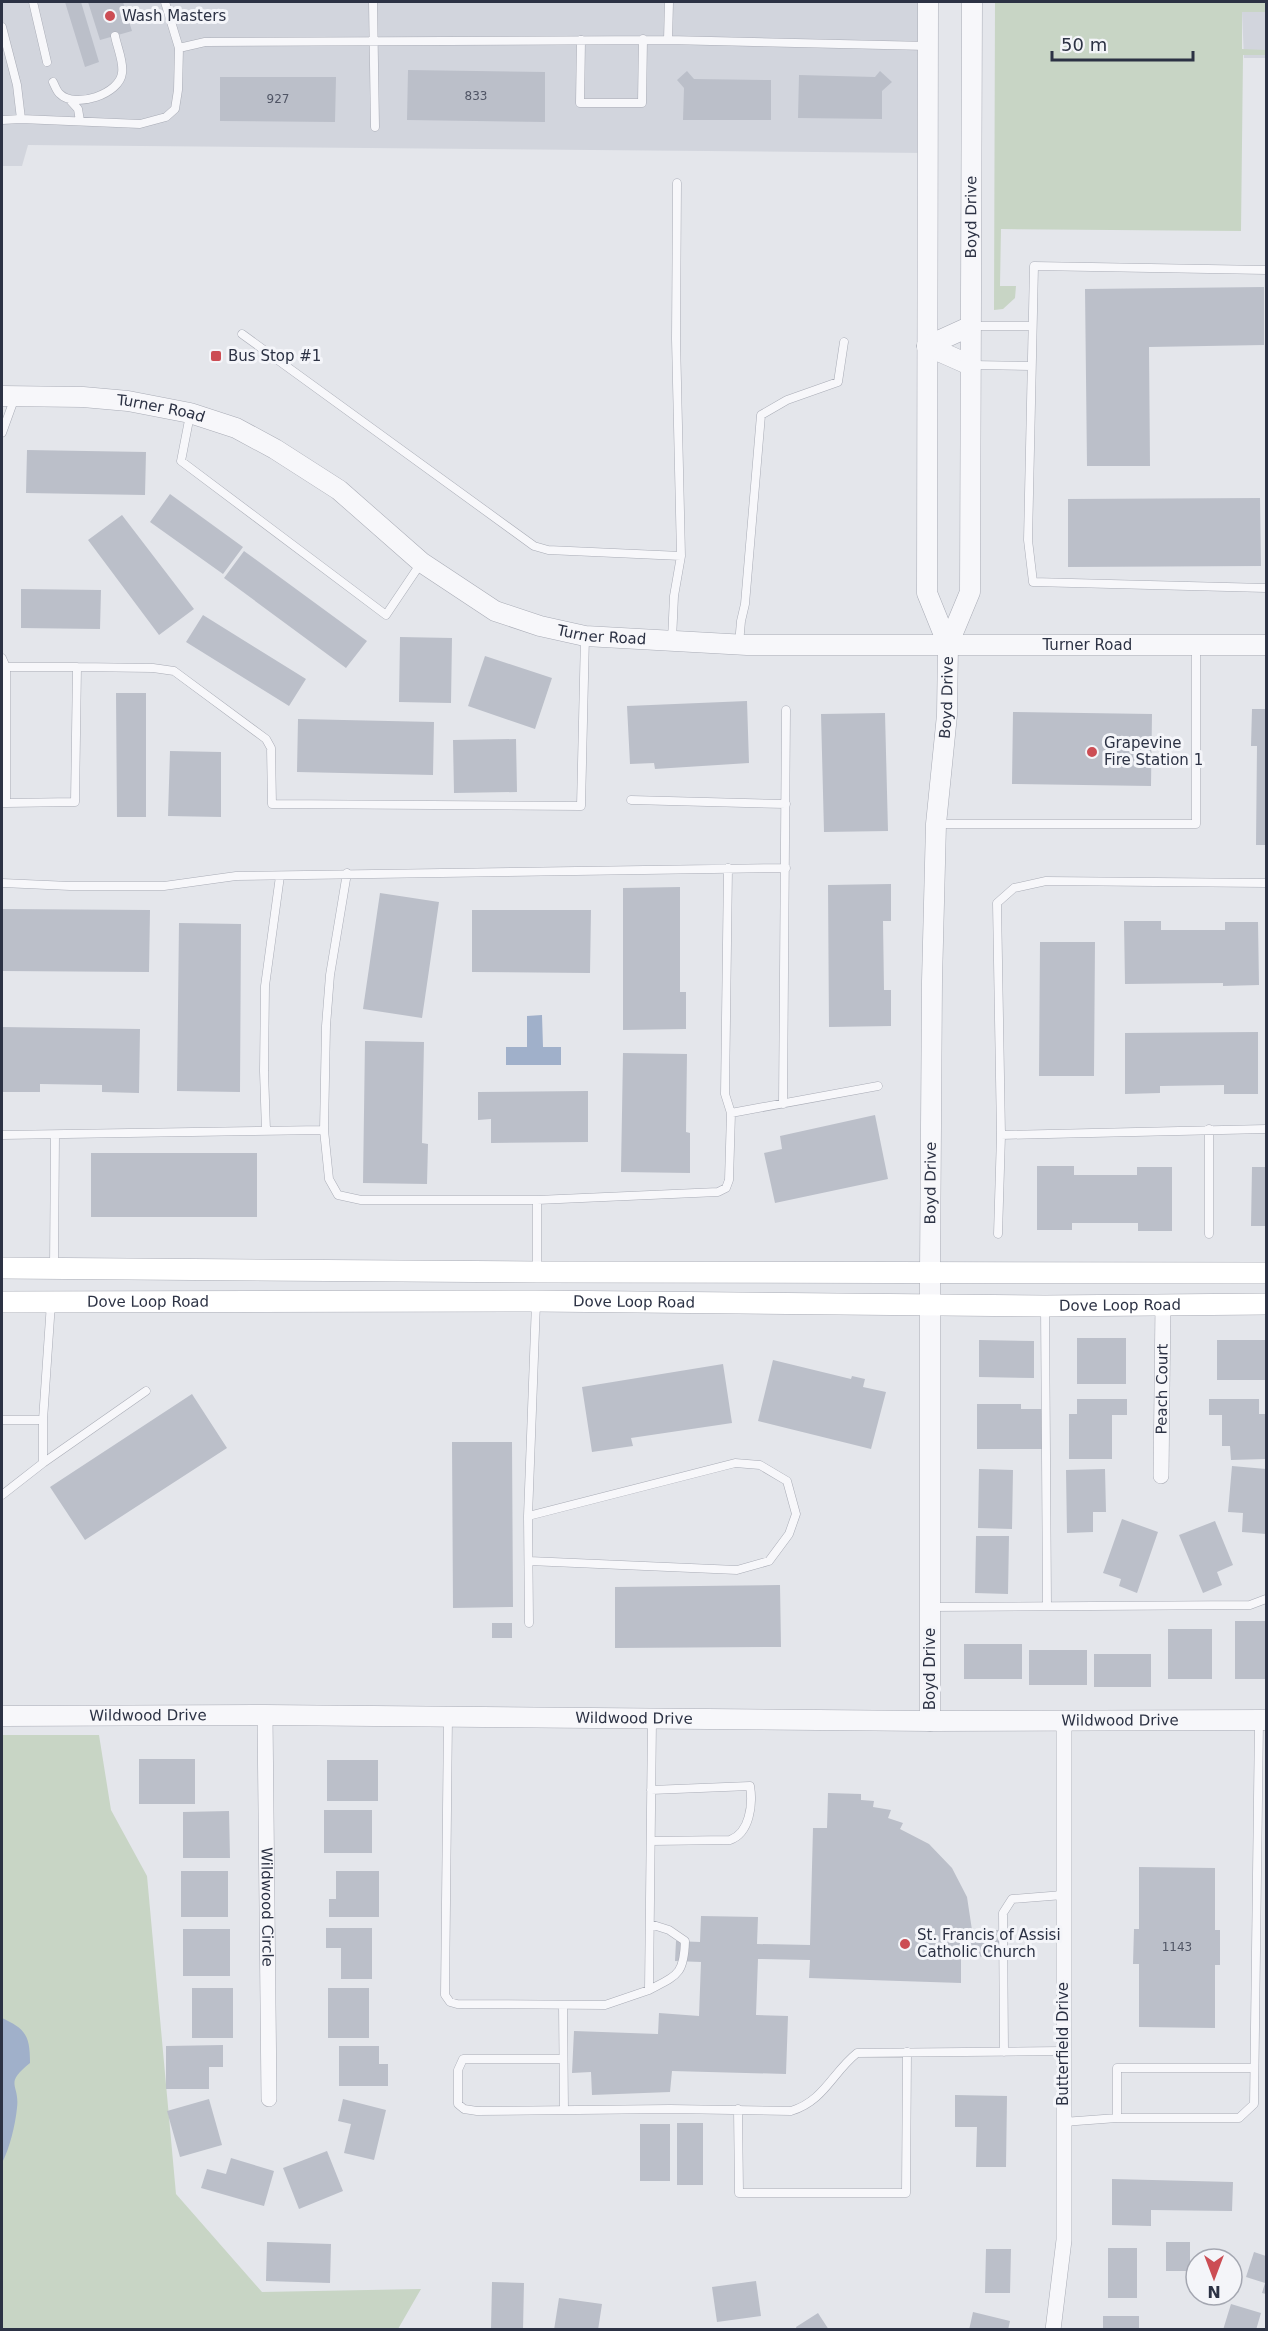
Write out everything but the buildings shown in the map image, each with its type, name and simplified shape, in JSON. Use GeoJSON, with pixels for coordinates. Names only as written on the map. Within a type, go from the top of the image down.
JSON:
{"type":"FeatureCollection","features":[{"type":"Feature","properties":{"kind":"main road","name":"Dove Loop Road"},"geometry":{"type":"LineString","coordinates":[[2,1268],[537,1272],[1266,1273]]}},
{"type":"Feature","properties":{"kind":"main road"},"geometry":{"type":"LineString","coordinates":[[51,1301],[54,1268]]}},
{"type":"Feature","properties":{"kind":"main road"},"geometry":{"type":"LineString","coordinates":[[536,1301],[537,1272]]}},
{"type":"Feature","properties":{"kind":"main road","name":"Dove Loop Road"},"geometry":{"type":"LineString","coordinates":[[2,1302],[536,1301],[1045,1306],[1266,1304]]}},
{"type":"Feature","properties":{"kind":"street","name":"Boyd Drive"},"geometry":{"type":"LineString","coordinates":[[928,2],[927,593],[948,645]]}},
{"type":"Feature","properties":{"kind":"street","name":"Boyd Drive"},"geometry":{"type":"LineString","coordinates":[[930,1722],[930,1272],[936,824],[947,716],[948,645],[970,592],[972,2]]}},
{"type":"Feature","properties":{"kind":"street"},"geometry":{"type":"LineString","coordinates":[[927,346],[970,326]]}},
{"type":"Feature","properties":{"kind":"street"},"geometry":{"type":"LineString","coordinates":[[927,346],[970,365]]}},
{"type":"Feature","properties":{"kind":"street","name":"Turner Road"},"geometry":{"type":"LineString","coordinates":[[8,396],[83,397],[128,401],[190,413],[236,428],[275,449],[339,490],[422,562],[495,611],[540,626],[585,636],[739,644],[1266,645]]}},
{"type":"Feature","properties":{"kind":"street","name":"Peach Court"},"geometry":{"type":"LineString","coordinates":[[1161,1476],[1163,1304]]}},
{"type":"Feature","properties":{"kind":"street","name":"Wildwood Circle"},"geometry":{"type":"LineString","coordinates":[[265,1715],[269,2099]]}},
{"type":"Feature","properties":{"kind":"street","name":"Wildwood Drive"},"geometry":{"type":"LineString","coordinates":[[2,1716],[448,1716],[930,1722],[1263,1720]]}},
{"type":"Feature","properties":{"kind":"street","name":"Butterfield Drive"},"geometry":{"type":"LineString","coordinates":[[1053,2330],[1064,2240],[1064,1722]]}},
{"type":"Feature","properties":{"kind":"lane"},"geometry":{"type":"LineString","coordinates":[[33,2],[47,62]]}},
{"type":"Feature","properties":{"kind":"lane"},"geometry":{"type":"LineString","coordinates":[[2,120],[140,124],[166,117],[175,109],[179,48],[165,2]]}},
{"type":"Feature","properties":{"kind":"lane"},"geometry":{"type":"LineString","coordinates":[[373,2],[375,127]]}},
{"type":"Feature","properties":{"kind":"lane"},"geometry":{"type":"LineString","coordinates":[[668,40],[669,2]]}},
{"type":"Feature","properties":{"kind":"lane"},"geometry":{"type":"LineString","coordinates":[[2,27],[17,86],[21,119]]}},
{"type":"Feature","properties":{"kind":"lane"},"geometry":{"type":"LineString","coordinates":[[69,99],[81,99],[108,93],[119,84],[123,72],[115,36]]}},
{"type":"Feature","properties":{"kind":"lane"},"geometry":{"type":"LineString","coordinates":[[179,48],[206,42],[643,39],[928,45]]}},
{"type":"Feature","properties":{"kind":"lane"},"geometry":{"type":"LineString","coordinates":[[581,40],[580,103],[642,103],[643,39]]}},
{"type":"Feature","properties":{"kind":"lane"},"geometry":{"type":"LineString","coordinates":[[53,82],[59,94],[69,99],[78,109],[80,121]]}},
{"type":"Feature","properties":{"kind":"lane"},"geometry":{"type":"LineString","coordinates":[[672,640],[674,596],[681,556],[676,339],[677,183]]}},
{"type":"Feature","properties":{"kind":"lane"},"geometry":{"type":"LineString","coordinates":[[1266,270],[1035,266],[1028,540],[1033,582],[1266,588]]}},
{"type":"Feature","properties":{"kind":"lane"},"geometry":{"type":"LineString","coordinates":[[970,326],[1032,326]]}},
{"type":"Feature","properties":{"kind":"lane"},"geometry":{"type":"LineString","coordinates":[[242,334],[534,546],[548,550],[681,556]]}},
{"type":"Feature","properties":{"kind":"lane"},"geometry":{"type":"LineString","coordinates":[[739,644],[745,604],[761,415],[787,400],[838,382],[844,342]]}},
{"type":"Feature","properties":{"kind":"lane"},"geometry":{"type":"LineString","coordinates":[[970,365],[1031,366]]}},
{"type":"Feature","properties":{"kind":"lane"},"geometry":{"type":"LineString","coordinates":[[2,433],[8,396]]}},
{"type":"Feature","properties":{"kind":"lane"},"geometry":{"type":"LineString","coordinates":[[190,413],[181,461],[386,615],[422,562]]}},
{"type":"Feature","properties":{"kind":"lane"},"geometry":{"type":"LineString","coordinates":[[6,667],[153,668],[174,671],[266,740],[271,748],[272,804],[581,806],[585,636]]}},
{"type":"Feature","properties":{"kind":"lane"},"geometry":{"type":"LineString","coordinates":[[936,824],[1196,824],[1196,645]]}},
{"type":"Feature","properties":{"kind":"lane"},"geometry":{"type":"LineString","coordinates":[[2,658],[6,667],[4,802],[75,802],[76,667]]}},
{"type":"Feature","properties":{"kind":"lane"},"geometry":{"type":"LineString","coordinates":[[783,1104],[786,710]]}},
{"type":"Feature","properties":{"kind":"lane"},"geometry":{"type":"LineString","coordinates":[[631,800],[786,804]]}},
{"type":"Feature","properties":{"kind":"lane"},"geometry":{"type":"LineString","coordinates":[[347,873],[330,975],[326,1026],[324,1130],[329,1179],[338,1195],[361,1200],[537,1200],[718,1192],[726,1188],[729,1180],[731,1113],[725,1094],[728,868]]}},
{"type":"Feature","properties":{"kind":"lane"},"geometry":{"type":"LineString","coordinates":[[2,883],[164,886],[236,876],[786,868]]}},
{"type":"Feature","properties":{"kind":"lane"},"geometry":{"type":"LineString","coordinates":[[266,1131],[265,986],[280,876]]}},
{"type":"Feature","properties":{"kind":"lane"},"geometry":{"type":"LineString","coordinates":[[998,1234],[1001,1135],[997,903],[1014,888],[1046,881],[1266,883]]}},
{"type":"Feature","properties":{"kind":"lane"},"geometry":{"type":"LineString","coordinates":[[731,1113],[878,1086]]}},
{"type":"Feature","properties":{"kind":"lane"},"geometry":{"type":"LineString","coordinates":[[1209,1129],[1209,1234]]}},
{"type":"Feature","properties":{"kind":"lane"},"geometry":{"type":"LineString","coordinates":[[1001,1135],[1266,1129]]}},
{"type":"Feature","properties":{"kind":"lane"},"geometry":{"type":"LineString","coordinates":[[2,1135],[324,1130]]}},
{"type":"Feature","properties":{"kind":"lane"},"geometry":{"type":"LineString","coordinates":[[54,1268],[55,1135]]}},
{"type":"Feature","properties":{"kind":"lane"},"geometry":{"type":"LineString","coordinates":[[537,1200],[537,1272]]}},
{"type":"Feature","properties":{"kind":"lane"},"geometry":{"type":"LineString","coordinates":[[43,1463],[43,1420],[51,1301]]}},
{"type":"Feature","properties":{"kind":"lane"},"geometry":{"type":"LineString","coordinates":[[529,1623],[528,1516],[536,1301]]}},
{"type":"Feature","properties":{"kind":"lane"},"geometry":{"type":"LineString","coordinates":[[1045,1306],[1047,1605]]}},
{"type":"Feature","properties":{"kind":"lane"},"geometry":{"type":"LineString","coordinates":[[2,1495],[43,1463],[146,1391]]}},
{"type":"Feature","properties":{"kind":"lane"},"geometry":{"type":"LineString","coordinates":[[2,1420],[43,1420]]}},
{"type":"Feature","properties":{"kind":"lane"},"geometry":{"type":"LineString","coordinates":[[528,1516],[735,1463],[760,1465],[787,1481],[796,1514],[789,1534],[769,1561],[737,1569],[529,1561]]}},
{"type":"Feature","properties":{"kind":"lane"},"geometry":{"type":"LineString","coordinates":[[930,1607],[1251,1605],[1266,1599]]}},
{"type":"Feature","properties":{"kind":"lane"},"geometry":{"type":"LineString","coordinates":[[448,1716],[445,1995],[450,2002],[457,2004],[604,2006],[649,1990],[676,1975],[684,1961],[685,1941],[669,1930],[650,1924]]}},
{"type":"Feature","properties":{"kind":"lane"},"geometry":{"type":"LineString","coordinates":[[649,1990],[652,1718]]}},
{"type":"Feature","properties":{"kind":"lane"},"geometry":{"type":"LineString","coordinates":[[1063,2122],[1117,2118],[1239,2118],[1254,2104],[1263,1720]]}},
{"type":"Feature","properties":{"kind":"lane"},"geometry":{"type":"LineString","coordinates":[[651,1790],[750,1786],[751,1804],[745,1825],[736,1838],[651,1841]]}},
{"type":"Feature","properties":{"kind":"lane"},"geometry":{"type":"LineString","coordinates":[[1004,2052],[1004,1913],[1012,1899],[1063,1895]]}},
{"type":"Feature","properties":{"kind":"lane"},"geometry":{"type":"LineString","coordinates":[[563,2005],[564,2110]]}},
{"type":"Feature","properties":{"kind":"lane"},"geometry":{"type":"LineString","coordinates":[[563,2059],[463,2059],[458,2070],[458,2104],[464,2109],[477,2111],[738,2109],[791,2111],[806,2106],[814,2100],[857,2054],[1063,2051]]}},
{"type":"Feature","properties":{"kind":"lane"},"geometry":{"type":"LineString","coordinates":[[738,2109],[739,2193],[906,2193],[907,2052]]}},
{"type":"Feature","properties":{"kind":"lane"},"geometry":{"type":"LineString","coordinates":[[1117,2118],[1117,2068],[1254,2068]]}},
{"type":"Feature","properties":{"kind":"shaded area"},"geometry":{"type":"Polygon","coordinates":[[[2,2],[928,2],[927,153],[28,145],[22,166],[2,166],[2,2]]]}},
{"type":"Feature","properties":{"kind":"shaded area"},"geometry":{"type":"Polygon","coordinates":[[[1266,2],[1266,58],[1244,58],[1242,12],[1266,2]]]}},
{"type":"Feature","properties":{"kind":"green space"},"geometry":{"type":"Polygon","coordinates":[[[995,2],[1266,2],[1266,12],[1242,12],[1242,49],[1266,50],[1266,55],[1243,55],[1241,231],[1001,229],[1000,286],[1016,286],[1015,298],[1003,309],[994,310],[995,2]]]}},
{"type":"Feature","properties":{"kind":"green space"},"geometry":{"type":"Polygon","coordinates":[[[2,1735],[99,1735],[111,1810],[147,1876],[176,2194],[262,2292],[421,2289],[398,2329],[2,2329],[2,1735]]]}},
{"type":"Feature","properties":{"kind":"water"},"geometry":{"type":"Polygon","coordinates":[[[542,1015],[543,1047],[561,1047],[561,1065],[506,1065],[506,1047],[527,1047],[527,1016],[542,1015]]]}},
{"type":"Feature","properties":{"kind":"water"},"geometry":{"type":"Polygon","coordinates":[[[2,2018],[25,2034],[29,2046],[30,2063],[15,2080],[16,2115],[10,2143],[2,2163],[2,2018]]]}},
{"type":"Feature","properties":{"kind":"place","name":"Wash Masters"},"geometry":{"type":"Point","coordinates":[110,16]}},
{"type":"Feature","properties":{"kind":"place","name":"Bus Stop #1"},"geometry":{"type":"Point","coordinates":[216,356]}},
{"type":"Feature","properties":{"kind":"place","name":"Grapevine Fire Station 1"},"geometry":{"type":"Point","coordinates":[1092,752]}},
{"type":"Feature","properties":{"kind":"place","name":"St. Francis of Assisi Catholic Church"},"geometry":{"type":"Point","coordinates":[905,1944]}}]}
